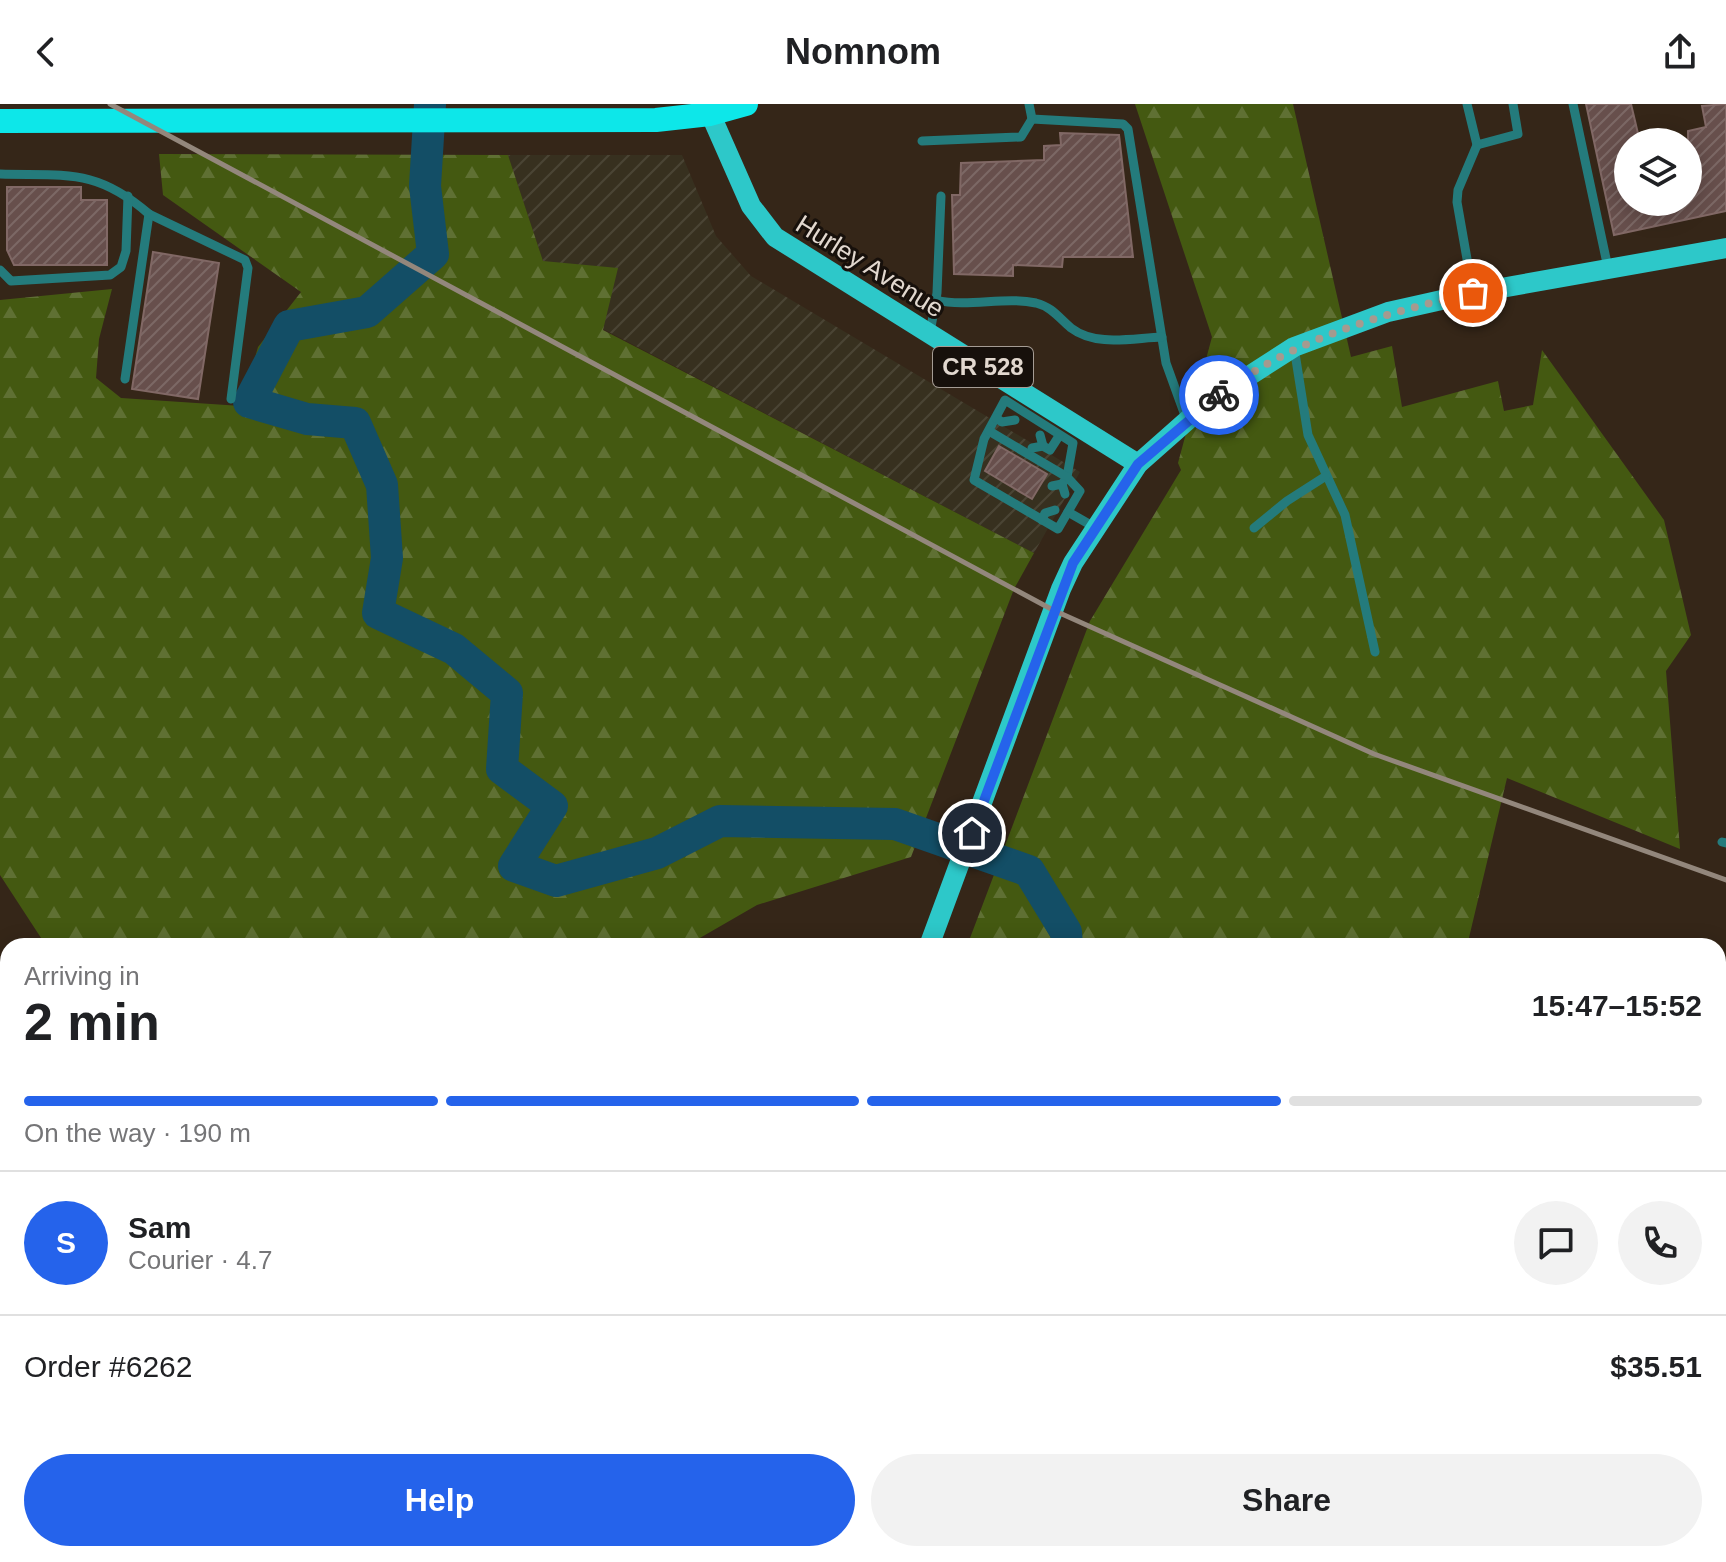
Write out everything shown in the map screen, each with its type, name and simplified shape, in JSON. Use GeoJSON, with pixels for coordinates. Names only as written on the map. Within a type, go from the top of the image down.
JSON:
{"type":"FeatureCollection","features":[{"type":"Feature","properties":{"kind":"highway"},"geometry":{"type":"LineString","coordinates":[[1,124],[401,118],[591,121],[746,104]]}},
{"type":"Feature","properties":{"kind":"main road","name":"Hurley Avenue"},"geometry":{"type":"LineString","coordinates":[[707,108],[751,206],[775,237],[930,333],[1009,393],[1077,436],[1138,464]]}},
{"type":"Feature","properties":{"kind":"main road"},"geometry":{"type":"LineString","coordinates":[[932,938],[1073,563],[1138,464],[1187,421],[1228,388],[1294,347],[1388,312],[1473,293],[1726,248]]}},
{"type":"Feature","properties":{"kind":"lane"},"geometry":{"type":"LineString","coordinates":[[922,141],[1021,137],[1032,119],[1029,104]]}},
{"type":"Feature","properties":{"kind":"lane"},"geometry":{"type":"LineString","coordinates":[[1467,104],[1477,145],[1458,190],[1457,202],[1473,293]]}},
{"type":"Feature","properties":{"kind":"lane"},"geometry":{"type":"LineString","coordinates":[[1477,145],[1518,134],[1513,104]]}},
{"type":"Feature","properties":{"kind":"lane"},"geometry":{"type":"LineString","coordinates":[[1573,104],[1608,268]]}},
{"type":"Feature","properties":{"kind":"lane"},"geometry":{"type":"LineString","coordinates":[[1032,119],[1123,124],[1128,129],[1166,363],[1187,421]]}},
{"type":"Feature","properties":{"kind":"lane"},"geometry":{"type":"LineString","coordinates":[[0,174],[91,177],[128,196],[149,214],[245,260],[248,268],[231,399]]}},
{"type":"Feature","properties":{"kind":"lane"},"geometry":{"type":"LineString","coordinates":[[0,270],[11,281],[110,275],[121,267],[126,251],[128,196]]}},
{"type":"Feature","properties":{"kind":"lane"},"geometry":{"type":"LineString","coordinates":[[930,333],[936,300],[941,196]]}},
{"type":"Feature","properties":{"kind":"lane"},"geometry":{"type":"LineString","coordinates":[[125,379],[149,214]]}},
{"type":"Feature","properties":{"kind":"lane"},"geometry":{"type":"LineString","coordinates":[[936,300],[954,304],[1036,303],[1052,310],[1072,329],[1094,339],[1162,337]]}},
{"type":"Feature","properties":{"kind":"lane"},"geometry":{"type":"LineString","coordinates":[[1294,347],[1308,435],[1345,515],[1375,652]]}},
{"type":"Feature","properties":{"kind":"lane"},"geometry":{"type":"LineString","coordinates":[[989,431],[1061,485],[1080,491],[1058,529],[1046,512],[974,480],[989,431],[999,420],[1009,393],[1059,436],[1077,436],[1061,485]]}},
{"type":"Feature","properties":{"kind":"lane"},"geometry":{"type":"LineString","coordinates":[[999,420],[1015,420]]}},
{"type":"Feature","properties":{"kind":"lane"},"geometry":{"type":"LineString","coordinates":[[999,420],[1007,433]]}},
{"type":"Feature","properties":{"kind":"lane"},"geometry":{"type":"LineString","coordinates":[[1040,435],[1038,447],[1050,450],[1059,436]]}},
{"type":"Feature","properties":{"kind":"lane"},"geometry":{"type":"LineString","coordinates":[[1254,528],[1287,501],[1326,476]]}},
{"type":"Feature","properties":{"kind":"lane"},"geometry":{"type":"LineString","coordinates":[[1068,512],[1096,528]]}},
{"type":"Feature","properties":{"kind":"shaded area"},"geometry":{"type":"Polygon","coordinates":[[[508,155],[682,155],[716,236],[751,276],[1080,472],[1034,553],[603,329],[543,261],[508,155]]]}},
{"type":"Feature","properties":{"kind":"green space"},"geometry":{"type":"Polygon","coordinates":[[[1135,104],[1293,104],[1351,357],[1392,346],[1402,407],[1498,381],[1504,411],[1533,405],[1542,350],[1664,520],[1691,635],[1666,671],[1680,849],[1507,778],[1469,938],[970,938],[1090,621],[1181,470],[1178,463],[1212,337],[1135,104]]]}},
{"type":"Feature","properties":{"kind":"green space"},"geometry":{"type":"Polygon","coordinates":[[[159,154],[508,155],[543,261],[618,268],[603,330],[1034,553],[1014,589],[911,857],[757,905],[700,938],[41,938],[0,875],[0,300],[112,289],[99,339],[96,378],[121,398],[241,406],[258,347],[301,292],[163,195],[159,154]]]}},
{"type":"Feature","properties":{"kind":"building"},"geometry":{"type":"Polygon","coordinates":[[[1586,104],[1631,104],[1637,128],[1614,128],[1614,216],[1702,216],[1702,128],[1706,127],[1702,106],[1726,104],[1726,211],[1614,235],[1586,104]]]}},
{"type":"Feature","properties":{"kind":"building"},"geometry":{"type":"Polygon","coordinates":[[[1060,133],[1119,135],[1133,257],[1063,257],[1062,267],[1013,265],[1013,276],[954,274],[952,195],[960,195],[961,163],[1044,160],[1044,146],[1061,145],[1060,133]]]}},
{"type":"Feature","properties":{"kind":"building"},"geometry":{"type":"Polygon","coordinates":[[[7,187],[81,187],[81,200],[107,200],[107,265],[14,265],[7,250],[7,187]]]}},
{"type":"Feature","properties":{"kind":"building"},"geometry":{"type":"Polygon","coordinates":[[[153,252],[219,263],[198,399],[132,389],[153,252]]]}},
{"type":"Feature","properties":{"kind":"building"},"geometry":{"type":"Polygon","coordinates":[[[999,446],[1047,474],[1032,499],[985,471],[999,446]]]}},
{"type":"Feature","properties":{"kind":"waterway"},"geometry":{"type":"LineString","coordinates":[[430,104],[425,186],[433,254],[367,312],[289,326],[249,402],[307,419],[355,423],[382,485],[387,558],[378,613],[454,649],[507,693],[502,769],[552,806],[514,866],[556,881],[657,853],[720,821],[895,824],[1029,871],[1066,932],[1066,938]]}},
{"type":"Feature","properties":{"kind":"railway"},"geometry":{"type":"LineString","coordinates":[[110,104],[1053,610],[1374,754],[1726,880]]}},
{"type":"Feature","properties":{"kind":"way so far"},"geometry":{"type":"LineString","coordinates":[[1219,395],[1294,347],[1340,328],[1388,312],[1473,293]]}},
{"type":"Feature","properties":{"kind":"route"},"geometry":{"type":"LineString","coordinates":[[972,833],[1073,563],[1138,464],[1219,395]]}}]}
